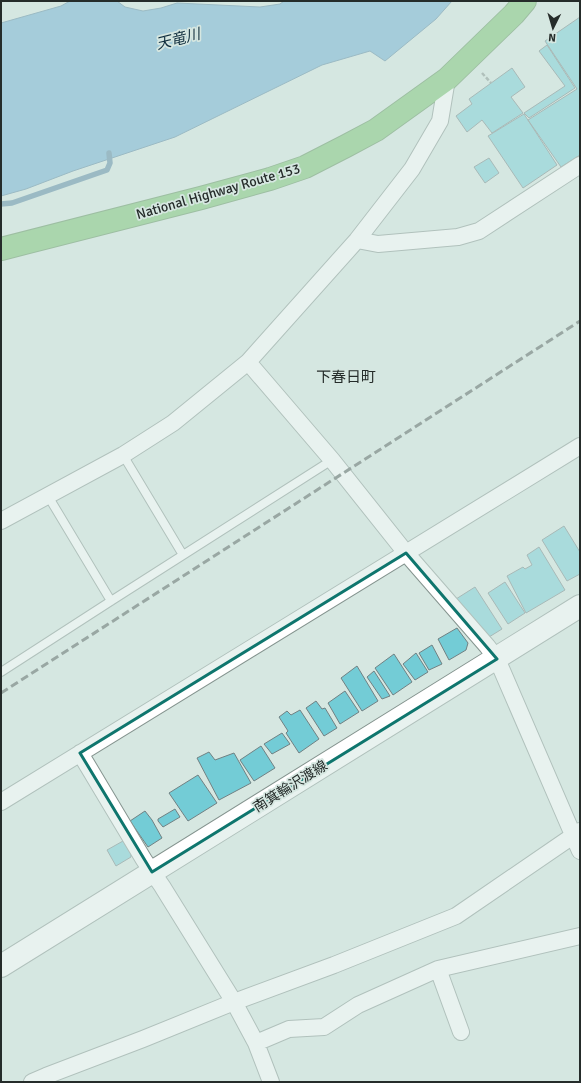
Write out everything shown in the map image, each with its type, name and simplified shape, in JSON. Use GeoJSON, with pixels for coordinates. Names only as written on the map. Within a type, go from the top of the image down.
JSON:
{"type":"FeatureCollection","features":[{"type":"Feature","properties":{"kind":"highway","name":"National Highway Route 153"},"geometry":{"type":"LineString","coordinates":[[1,249],[201,198],[270,179],[305,167],[376,130],[447,78],[514,14],[525,1]]}},
{"type":"Feature","properties":{"kind":"main road","name":"南箕輪沢渡線"},"geometry":{"type":"LineString","coordinates":[[1,966],[580,606]]}},
{"type":"Feature","properties":{"kind":"street"},"geometry":{"type":"LineString","coordinates":[[1,521],[123,455],[173,423],[248,362],[358,240],[412,169],[440,121],[447,78]]}},
{"type":"Feature","properties":{"kind":"street"},"geometry":{"type":"LineString","coordinates":[[358,240],[378,244],[393,243],[458,237],[479,231],[580,165]]}},
{"type":"Feature","properties":{"kind":"street"},"geometry":{"type":"LineString","coordinates":[[248,362],[332,460],[406,553],[487,646],[496,659],[577,833],[580,851]]}},
{"type":"Feature","properties":{"kind":"street"},"geometry":{"type":"LineString","coordinates":[[1,802],[580,446]]}},
{"type":"Feature","properties":{"kind":"street"},"geometry":{"type":"LineString","coordinates":[[80,753],[144,860],[162,886],[234,1002],[256,1043],[271,1082]]}},
{"type":"Feature","properties":{"kind":"street"},"geometry":{"type":"LineString","coordinates":[[32,1082],[143,1040],[234,1002],[334,965],[456,916],[577,833]]}},
{"type":"Feature","properties":{"kind":"street"},"geometry":{"type":"LineString","coordinates":[[256,1043],[289,1029],[324,1026],[358,1005],[438,969],[580,936]]}},
{"type":"Feature","properties":{"kind":"street"},"geometry":{"type":"LineString","coordinates":[[438,969],[461,1032]]}},
{"type":"Feature","properties":{"kind":"lane"},"geometry":{"type":"LineString","coordinates":[[123,455],[183,555]]}},
{"type":"Feature","properties":{"kind":"lane"},"geometry":{"type":"LineString","coordinates":[[1,672],[332,460]]}},
{"type":"Feature","properties":{"kind":"lane"},"geometry":{"type":"LineString","coordinates":[[48,496],[111,601]]}},
{"type":"Feature","properties":{"kind":"path"},"geometry":{"type":"LineString","coordinates":[[480,70],[491,83]]}},
{"type":"Feature","properties":{"kind":"highlighted area"},"geometry":{"type":"Polygon","coordinates":[[[406,553],[497,659],[152,872],[80,753],[406,553]]]}},
{"type":"Feature","properties":{"kind":"water","name":"天竜川"},"geometry":{"type":"Polygon","coordinates":[[[70,1],[117,1],[125,7],[143,11],[161,8],[177,3],[260,7],[280,4],[284,1],[452,1],[436,19],[385,61],[370,51],[322,65],[175,137],[73,171],[26,189],[1,196],[1,23],[61,6],[70,1]]]}},
{"type":"Feature","properties":{"kind":"building"},"geometry":{"type":"Polygon","coordinates":[[[580,17],[580,155],[561,167],[528,120],[577,89],[545,41],[580,17]]]}},
{"type":"Feature","properties":{"kind":"building"},"geometry":{"type":"Polygon","coordinates":[[[547,45],[575,88],[529,118],[524,113],[565,86],[539,51],[547,45]]]}},
{"type":"Feature","properties":{"kind":"building"},"geometry":{"type":"Polygon","coordinates":[[[512,68],[525,87],[511,97],[523,113],[492,133],[482,120],[467,132],[456,116],[472,104],[469,99],[512,68]]]}},
{"type":"Feature","properties":{"kind":"building"},"geometry":{"type":"Polygon","coordinates":[[[524,114],[557,165],[523,188],[488,136],[524,114]]]}},
{"type":"Feature","properties":{"kind":"building"},"geometry":{"type":"Polygon","coordinates":[[[489,158],[499,173],[485,183],[474,167],[489,158]]]}},
{"type":"Feature","properties":{"kind":"building"},"geometry":{"type":"Polygon","coordinates":[[[564,526],[580,552],[580,574],[567,581],[542,540],[564,526]]]}},
{"type":"Feature","properties":{"kind":"building"},"geometry":{"type":"Polygon","coordinates":[[[539,547],[565,590],[526,613],[507,576],[523,567],[525,569],[532,565],[527,555],[539,547]]]}},
{"type":"Feature","properties":{"kind":"building"},"geometry":{"type":"Polygon","coordinates":[[[505,582],[525,613],[508,624],[488,593],[505,582]]]}},
{"type":"Feature","properties":{"kind":"building"},"geometry":{"type":"Polygon","coordinates":[[[475,587],[502,629],[489,637],[456,599],[475,587]]]}},
{"type":"Feature","properties":{"kind":"building"},"geometry":{"type":"Polygon","coordinates":[[[457,628],[468,643],[466,650],[449,660],[438,639],[457,628]]]}},
{"type":"Feature","properties":{"kind":"building"},"geometry":{"type":"Polygon","coordinates":[[[432,645],[442,664],[429,670],[419,653],[432,645]]]}},
{"type":"Feature","properties":{"kind":"building"},"geometry":{"type":"Polygon","coordinates":[[[416,653],[428,672],[415,680],[403,664],[416,653]]]}},
{"type":"Feature","properties":{"kind":"building"},"geometry":{"type":"Polygon","coordinates":[[[394,654],[412,682],[393,695],[375,668],[394,654]]]}},
{"type":"Feature","properties":{"kind":"building"},"geometry":{"type":"Polygon","coordinates":[[[357,666],[378,701],[362,711],[341,678],[357,666]]]}},
{"type":"Feature","properties":{"kind":"building"},"geometry":{"type":"Polygon","coordinates":[[[374,671],[390,696],[382,699],[367,677],[374,671]]]}},
{"type":"Feature","properties":{"kind":"building"},"geometry":{"type":"Polygon","coordinates":[[[345,691],[359,712],[340,724],[328,703],[345,691]]]}},
{"type":"Feature","properties":{"kind":"building"},"geometry":{"type":"Polygon","coordinates":[[[316,701],[322,709],[325,708],[337,728],[324,736],[306,708],[316,701]]]}},
{"type":"Feature","properties":{"kind":"building"},"geometry":{"type":"Polygon","coordinates":[[[300,710],[319,739],[299,753],[286,733],[288,731],[279,717],[287,711],[291,715],[300,710]]]}},
{"type":"Feature","properties":{"kind":"building"},"geometry":{"type":"Polygon","coordinates":[[[282,733],[290,744],[272,754],[264,744],[282,733]]]}},
{"type":"Feature","properties":{"kind":"building"},"geometry":{"type":"Polygon","coordinates":[[[261,746],[275,768],[254,781],[240,760],[261,746]]]}},
{"type":"Feature","properties":{"kind":"building"},"geometry":{"type":"Polygon","coordinates":[[[209,752],[215,760],[234,753],[251,783],[219,800],[197,758],[209,752]]]}},
{"type":"Feature","properties":{"kind":"building"},"geometry":{"type":"Polygon","coordinates":[[[198,775],[217,803],[188,821],[169,793],[198,775]]]}},
{"type":"Feature","properties":{"kind":"building"},"geometry":{"type":"Polygon","coordinates":[[[175,809],[180,817],[163,827],[158,819],[175,809]]]}},
{"type":"Feature","properties":{"kind":"building"},"geometry":{"type":"Polygon","coordinates":[[[145,811],[162,838],[148,847],[130,821],[145,811]]]}},
{"type":"Feature","properties":{"kind":"building"},"geometry":{"type":"Polygon","coordinates":[[[123,841],[131,854],[131,857],[116,866],[107,850],[123,841]]]}},
{"type":"Feature","properties":{"kind":"waterway"},"geometry":{"type":"LineString","coordinates":[[1,204],[12,203],[107,170],[110,163],[109,153]]}},
{"type":"Feature","properties":{"kind":"railway"},"geometry":{"type":"LineString","coordinates":[[1,693],[580,321]]}},
{"type":"Feature","properties":{"kind":"district","name":"下春日町"},"geometry":{"type":"Point","coordinates":[346,377]}}]}
